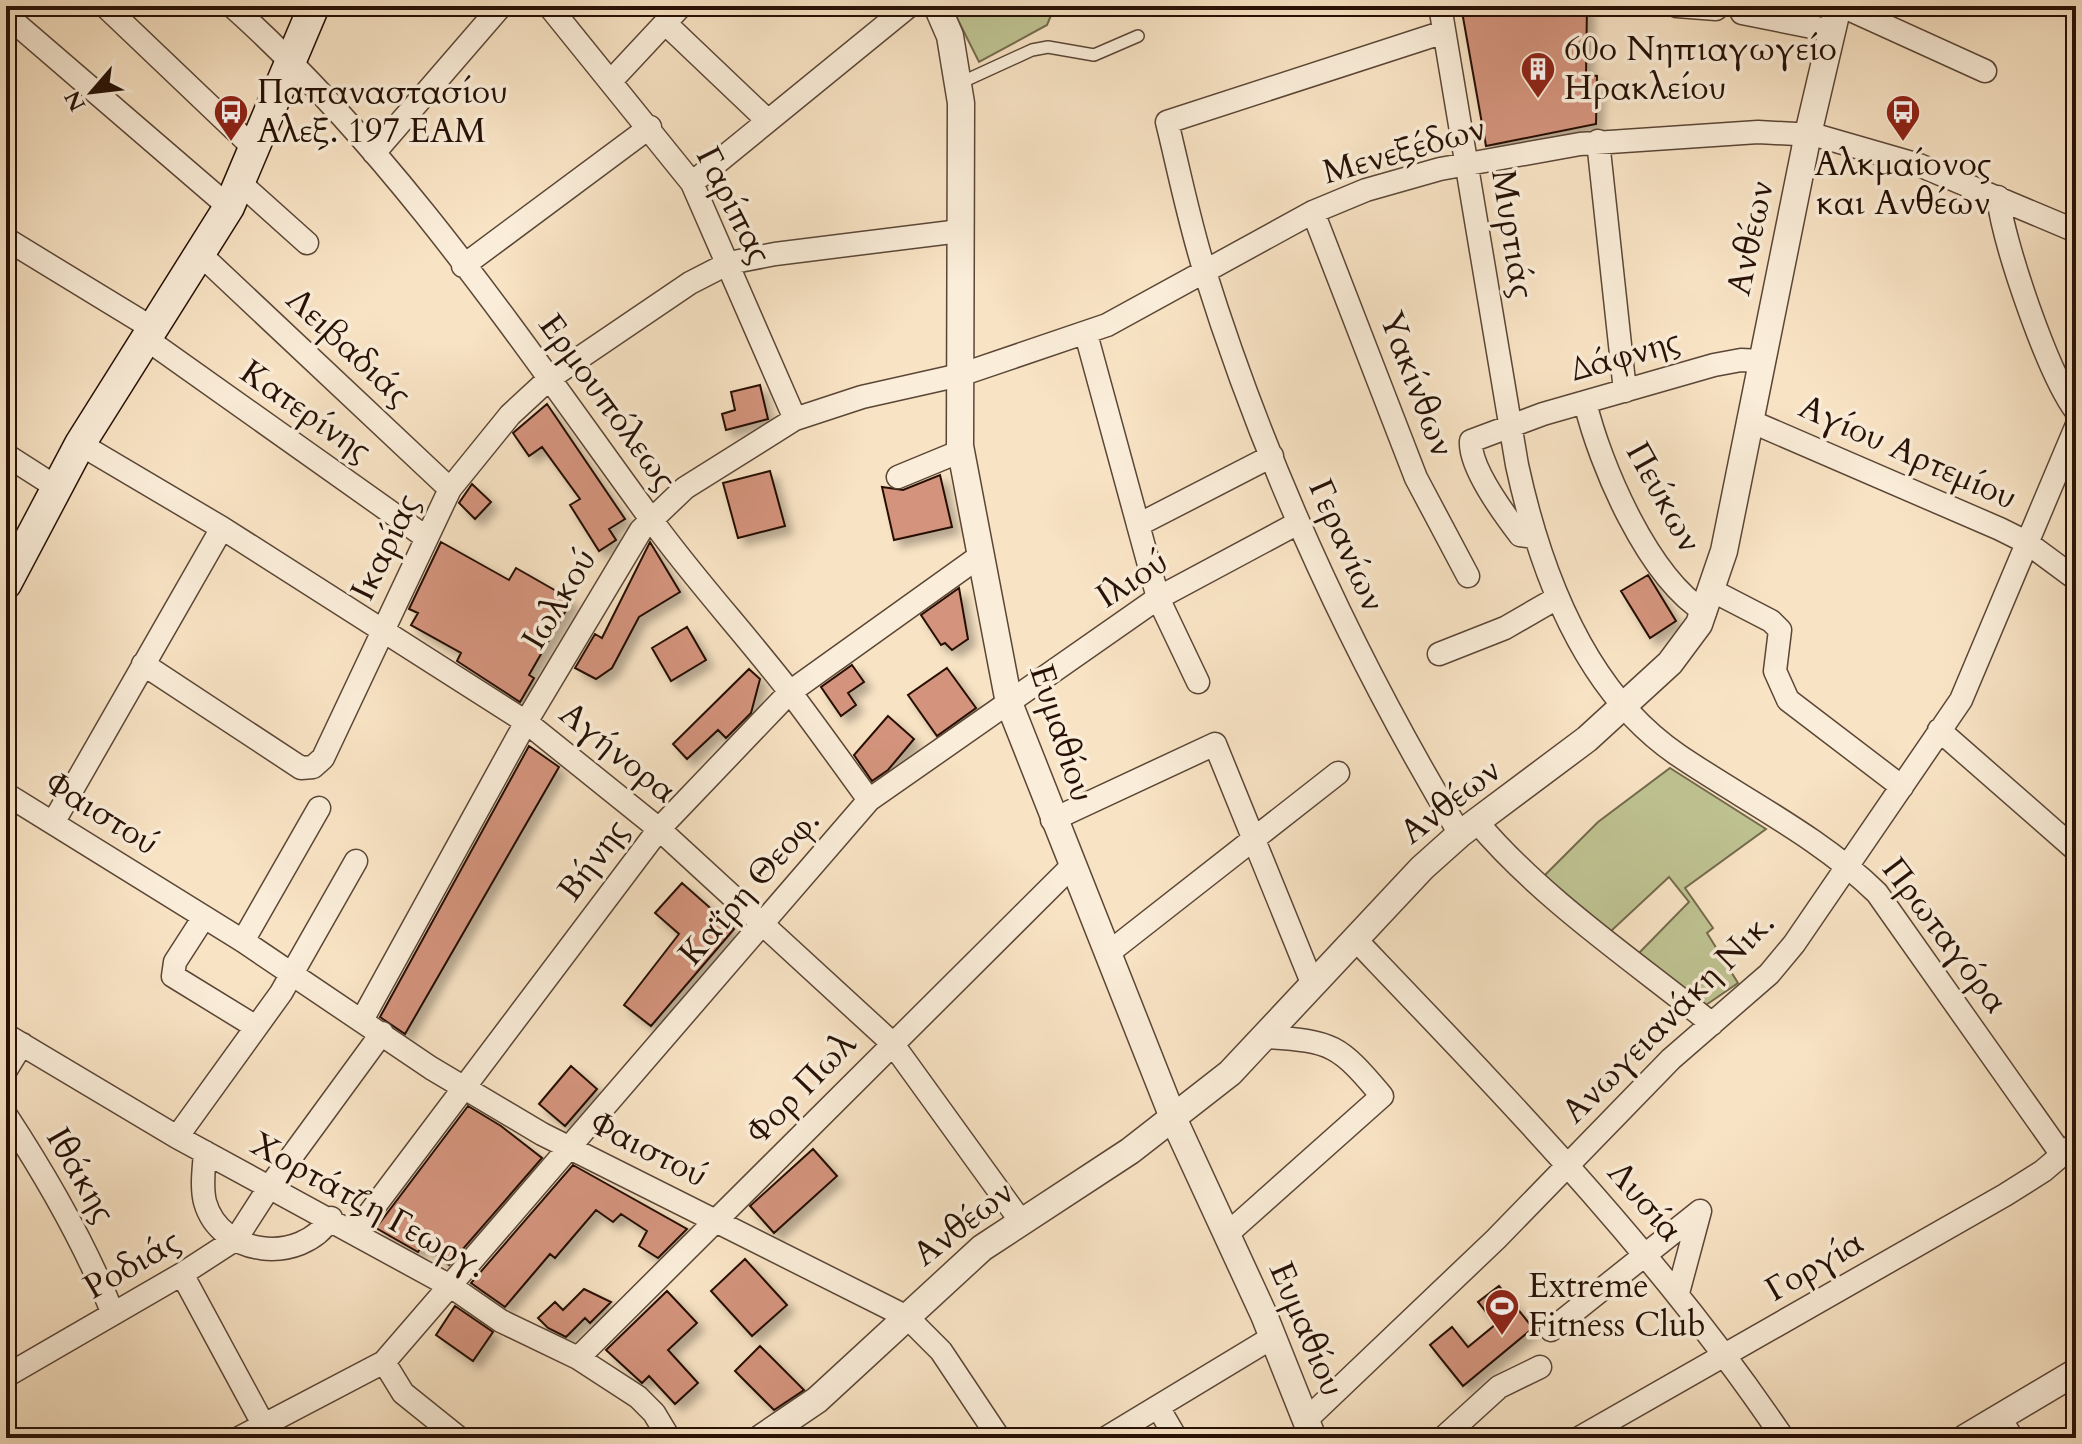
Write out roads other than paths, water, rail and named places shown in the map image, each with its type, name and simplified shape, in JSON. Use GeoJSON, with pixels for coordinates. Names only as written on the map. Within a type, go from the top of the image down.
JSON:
{"type":"FeatureCollection","features":[{"type":"Feature","properties":{"kind":"main road"},"geometry":{"type":"LineString","coordinates":[[6,584],[80,444],[234,195],[255,149],[287,57],[314,6]]}},
{"type":"Feature","properties":{"kind":"street"},"geometry":{"type":"LineString","coordinates":[[105,6],[255,149]]}},
{"type":"Feature","properties":{"kind":"street","name":"Ερμουπόλεως"},"geometry":{"type":"LineString","coordinates":[[232,6],[287,57],[374,153],[550,378],[650,518],[790,692],[869,800]]}},
{"type":"Feature","properties":{"kind":"street"},"geometry":{"type":"LineString","coordinates":[[374,153],[501,6]]}},
{"type":"Feature","properties":{"kind":"street","name":"Γαρίπας"},"geometry":{"type":"LineString","coordinates":[[549,6],[650,127],[692,183],[795,419]]}},
{"type":"Feature","properties":{"kind":"street"},"geometry":{"type":"LineString","coordinates":[[611,81],[681,6]]}},
{"type":"Feature","properties":{"kind":"street"},"geometry":{"type":"LineString","coordinates":[[692,183],[909,6]]}},
{"type":"Feature","properties":{"kind":"street","name":"Ευμαθίου"},"geometry":{"type":"LineString","coordinates":[[937,6],[950,36],[960,83],[961,451],[1009,703],[1052,820],[1174,1120],[1273,1337],[1310,1429]]}},
{"type":"Feature","properties":{"kind":"street","name":"Μυρτιάς"},"geometry":{"type":"LineString","coordinates":[[1440,6],[1510,426],[1535,537],[1557,598],[1587,652],[1626,705]]}},
{"type":"Feature","properties":{"kind":"street"},"geometry":{"type":"LineString","coordinates":[[1677,6],[1716,9]]}},
{"type":"Feature","properties":{"kind":"street"},"geometry":{"type":"LineString","coordinates":[[1742,13],[1837,14],[1985,71]]}},
{"type":"Feature","properties":{"kind":"street","name":"Ανθέων"},"geometry":{"type":"LineString","coordinates":[[761,1438],[817,1400],[982,1248],[1174,1120],[1266,1037],[1403,886],[1468,828],[1552,767],[1626,705],[1684,647],[1709,602],[1750,421],[1808,134],[1837,14]]}},
{"type":"Feature","properties":{"kind":"street"},"geometry":{"type":"LineString","coordinates":[[6,15],[234,195],[307,243]]}},
{"type":"Feature","properties":{"kind":"street"},"geometry":{"type":"LineString","coordinates":[[665,23],[768,121]]}},
{"type":"Feature","properties":{"kind":"street","name":"Γερανίων"},"geometry":{"type":"LineString","coordinates":[[1444,32],[1167,122],[1204,269],[1298,523],[1394,722],[1468,828],[1497,846],[1712,1024]]}},
{"type":"Feature","properties":{"kind":"street"},"geometry":{"type":"LineString","coordinates":[[463,266],[650,127]]}},
{"type":"Feature","properties":{"kind":"street","name":"Μενεξέδων"},"geometry":{"type":"LineString","coordinates":[[960,375],[1107,325],[1204,269],[1313,212],[1386,183],[1467,163],[1598,141],[1734,133],[1808,134],[1894,157],[2076,231]]}},
{"type":"Feature","properties":{"kind":"street"},"geometry":{"type":"LineString","coordinates":[[1598,141],[1625,391]]}},
{"type":"Feature","properties":{"kind":"street"},"geometry":{"type":"LineString","coordinates":[[1998,197],[2004,229],[2050,364],[2076,411]]}},
{"type":"Feature","properties":{"kind":"street","name":"Υακίνθων"},"geometry":{"type":"LineString","coordinates":[[1313,212],[1416,478],[1468,576]]}},
{"type":"Feature","properties":{"kind":"street","name":"Ικαρίας"},"geometry":{"type":"LineString","coordinates":[[143,664],[301,768],[313,767],[323,758],[450,489],[502,424],[550,378],[690,283],[729,263],[788,252],[960,231]]}},
{"type":"Feature","properties":{"kind":"street","name":"Κατερίνης"},"geometry":{"type":"LineString","coordinates":[[6,239],[148,333],[427,538]]}},
{"type":"Feature","properties":{"kind":"street","name":"Λειβαδιάς"},"geometry":{"type":"LineString","coordinates":[[200,254],[450,489]]}},
{"type":"Feature","properties":{"kind":"street"},"geometry":{"type":"LineString","coordinates":[[1086,334],[1158,598],[1198,682]]}},
{"type":"Feature","properties":{"kind":"street","name":"Δάφνης"},"geometry":{"type":"LineString","coordinates":[[1510,426],[1729,361],[1761,361]]}},
{"type":"Feature","properties":{"kind":"street","name":"Ιωλκού"},"geometry":{"type":"LineString","coordinates":[[362,1020],[526,722],[616,569],[650,518],[685,488],[795,419],[862,397],[960,375]]}},
{"type":"Feature","properties":{"kind":"street","name":"Πεύκων"},"geometry":{"type":"LineString","coordinates":[[1585,402],[1601,459],[1627,513],[1671,580],[1709,602],[1771,621],[1780,630],[1775,671],[1788,700],[1902,787]]}},
{"type":"Feature","properties":{"kind":"street","name":"Αγίου Αρτεμίου"},"geometry":{"type":"LineString","coordinates":[[1750,421],[1869,470],[2026,542],[2076,579]]}},
{"type":"Feature","properties":{"kind":"street"},"geometry":{"type":"LineString","coordinates":[[1510,426],[1471,441],[1471,451],[1514,527],[1523,537],[1535,537]]}},
{"type":"Feature","properties":{"kind":"street","name":"Ανωγειανάκη Νικ."},"geometry":{"type":"LineString","coordinates":[[1310,1429],[1671,1059],[1783,959],[1961,700],[2076,427]]}},
{"type":"Feature","properties":{"kind":"street","name":"Αγήνορα"},"geometry":{"type":"LineString","coordinates":[[80,444],[222,528],[526,722],[659,829],[892,1043],[1020,1220]]}},
{"type":"Feature","properties":{"kind":"street"},"geometry":{"type":"LineString","coordinates":[[898,477],[961,451]]}},
{"type":"Feature","properties":{"kind":"street"},"geometry":{"type":"LineString","coordinates":[[6,455],[56,487]]}},
{"type":"Feature","properties":{"kind":"street"},"geometry":{"type":"LineString","coordinates":[[1138,525],[1272,456]]}},
{"type":"Feature","properties":{"kind":"street","name":"Ιλιού"},"geometry":{"type":"LineString","coordinates":[[1009,703],[1158,598],[1298,523]]}},
{"type":"Feature","properties":{"kind":"street"},"geometry":{"type":"LineString","coordinates":[[53,823],[222,528]]}},
{"type":"Feature","properties":{"kind":"street","name":"Βήνης"},"geometry":{"type":"LineString","coordinates":[[356,1231],[659,829],[790,692],[980,556]]}},
{"type":"Feature","properties":{"kind":"street"},"geometry":{"type":"LineString","coordinates":[[1439,654],[1505,628],[1557,598]]}},
{"type":"Feature","properties":{"kind":"street","name":"Καΐρη Θεοφ."},"geometry":{"type":"LineString","coordinates":[[384,1362],[393,1347],[452,1287],[869,800],[1009,703]]}},
{"type":"Feature","properties":{"kind":"street","name":"Πρωταγόρα"},"geometry":{"type":"LineString","coordinates":[[1626,705],[1677,754],[1848,867],[1877,893],[2069,1149]]}},
{"type":"Feature","properties":{"kind":"street"},"geometry":{"type":"LineString","coordinates":[[1939,730],[2076,850]]}},
{"type":"Feature","properties":{"kind":"street"},"geometry":{"type":"LineString","coordinates":[[1052,820],[1215,744],[1313,985]]}},
{"type":"Feature","properties":{"kind":"street"},"geometry":{"type":"LineString","coordinates":[[1107,954],[1338,773]]}},
{"type":"Feature","properties":{"kind":"street","name":"Φαιστού"},"geometry":{"type":"LineString","coordinates":[[6,794],[243,941],[464,1087],[569,1147],[907,1317],[941,1351],[999,1438]]}},
{"type":"Feature","properties":{"kind":"street"},"geometry":{"type":"LineString","coordinates":[[243,941],[319,808]]}},
{"type":"Feature","properties":{"kind":"street"},"geometry":{"type":"LineString","coordinates":[[177,1137],[293,974],[356,861]]}},
{"type":"Feature","properties":{"kind":"street","name":"Φορ Πωλ"},"geometry":{"type":"LineString","coordinates":[[578,1358],[1072,866]]}},
{"type":"Feature","properties":{"kind":"street"},"geometry":{"type":"LineString","coordinates":[[204,917],[175,962],[173,976],[256,1027]]}},
{"type":"Feature","properties":{"kind":"street","name":"Λυσία"},"geometry":{"type":"LineString","coordinates":[[1355,939],[1645,1252],[1727,1355],[1783,1438]]}},
{"type":"Feature","properties":{"kind":"street"},"geometry":{"type":"LineString","coordinates":[[270,1186],[382,1033]]}},
{"type":"Feature","properties":{"kind":"street"},"geometry":{"type":"LineString","coordinates":[[1226,1235],[1382,1096],[1348,1055],[1319,1040],[1266,1037]]}},
{"type":"Feature","properties":{"kind":"street"},"geometry":{"type":"LineString","coordinates":[[6,1070],[14,1039]]}},
{"type":"Feature","properties":{"kind":"street","name":"Χορτάτζη Γεωργ."},"geometry":{"type":"LineString","coordinates":[[14,1039],[177,1137],[356,1231],[452,1287],[501,1321],[578,1358],[638,1397],[660,1421],[669,1438]]}},
{"type":"Feature","properties":{"kind":"street","name":"Ιθάκης"},"geometry":{"type":"LineString","coordinates":[[6,1115],[69,1218],[113,1314]]}},
{"type":"Feature","properties":{"kind":"street","name":"Γοργία"},"geometry":{"type":"LineString","coordinates":[[1579,1438],[2005,1195],[2069,1149]]}},
{"type":"Feature","properties":{"kind":"street"},"geometry":{"type":"LineString","coordinates":[[205,1152],[202,1181],[205,1204],[213,1218],[236,1239],[273,1252],[295,1249],[322,1232],[331,1218]]}},
{"type":"Feature","properties":{"kind":"street","name":"Ροδιάς"},"geometry":{"type":"LineString","coordinates":[[6,1376],[182,1274],[236,1239],[270,1186]]}},
{"type":"Feature","properties":{"kind":"street"},"geometry":{"type":"LineString","coordinates":[[1551,1330],[1700,1211],[1678,1293]]}},
{"type":"Feature","properties":{"kind":"street"},"geometry":{"type":"LineString","coordinates":[[182,1274],[266,1432]]}},
{"type":"Feature","properties":{"kind":"street"},"geometry":{"type":"LineString","coordinates":[[1106,1438],[1273,1337]]}},
{"type":"Feature","properties":{"kind":"street"},"geometry":{"type":"LineString","coordinates":[[239,1438],[266,1432],[384,1362],[403,1393],[459,1438]]}},
{"type":"Feature","properties":{"kind":"street"},"geometry":{"type":"LineString","coordinates":[[1443,1438],[1499,1387],[1540,1367]]}},
{"type":"Feature","properties":{"kind":"street"},"geometry":{"type":"LineString","coordinates":[[1965,1438],[2006,1428],[2076,1372]]}},
{"type":"Feature","properties":{"kind":"street"},"geometry":{"type":"LineString","coordinates":[[1158,1407],[1176,1438]]}},
{"type":"Feature","properties":{"kind":"lane"},"geometry":{"type":"LineString","coordinates":[[960,83],[1032,50],[1048,47],[1094,55],[1138,36]]}},
{"type":"Feature","properties":{"kind":"place","name":"60ο Νηπιαγωγείο Ηρακλείου"},"geometry":{"type":"Point","coordinates":[1538,100]}},
{"type":"Feature","properties":{"kind":"place","name":"Παπαναστασίου Αλεξ. 197 ΕΑΜ"},"geometry":{"type":"Point","coordinates":[231,143]}},
{"type":"Feature","properties":{"kind":"place","name":"Αλκμαίονος και Ανθέων"},"geometry":{"type":"Point","coordinates":[1903,143]}},
{"type":"Feature","properties":{"kind":"place","name":"Extreme Fitness Club"},"geometry":{"type":"Point","coordinates":[1502,1337]}}]}
